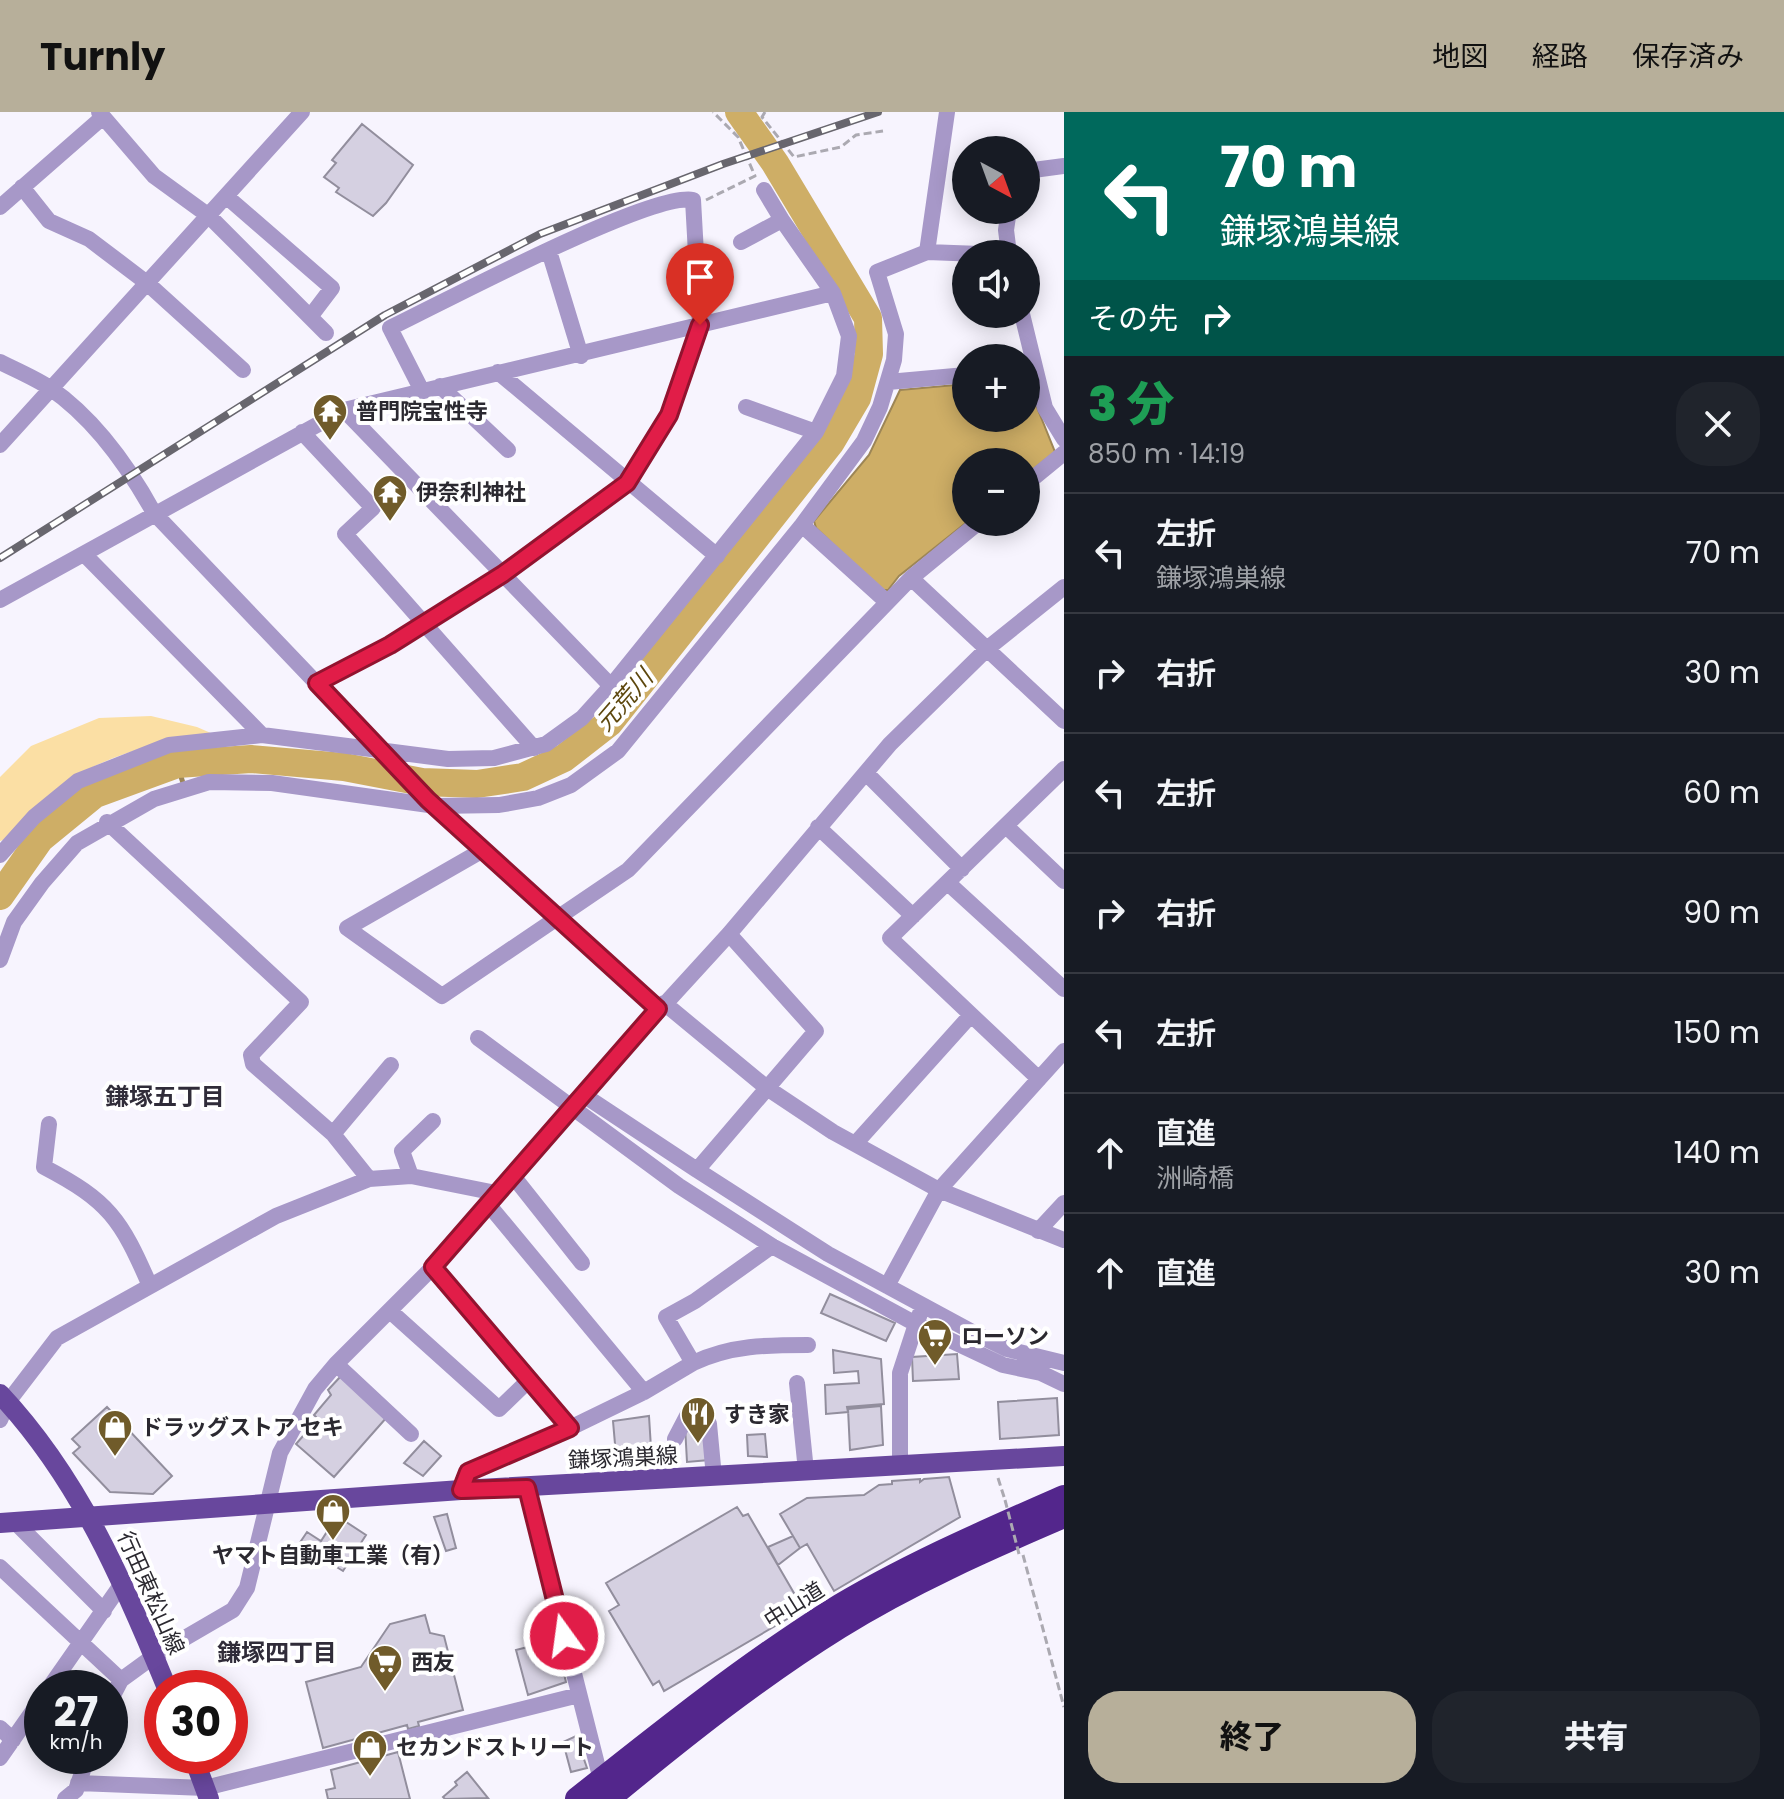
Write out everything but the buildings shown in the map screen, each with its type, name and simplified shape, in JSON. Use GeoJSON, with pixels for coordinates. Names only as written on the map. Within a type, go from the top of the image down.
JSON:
{"type":"FeatureCollection","features":[{"type":"Feature","properties":{"kind":"highway","name":"中山道"},"geometry":{"type":"LineString","coordinates":[[604,1790],[748,1665],[831,1612],[924,1560],[1064,1497]]}},
{"type":"Feature","properties":{"kind":"highway","name":"中山道"},"geometry":{"type":"LineString","coordinates":[[577,1799],[604,1790],[758,1679],[840,1626],[932,1575],[1018,1545],[1064,1516]]}},
{"type":"Feature","properties":{"kind":"main road","name":"行田東松山線"},"geometry":{"type":"LineString","coordinates":[[3,1406],[62,1472],[90,1519],[123,1582],[160,1670]]}},
{"type":"Feature","properties":{"kind":"main road","name":"鎌塚鴻巣線"},"geometry":{"type":"LineString","coordinates":[[90,1519],[461,1490],[1064,1456]]}},
{"type":"Feature","properties":{"kind":"main road","name":"行田東松山線"},"geometry":{"type":"LineString","coordinates":[[8,1522],[90,1519]]}},
{"type":"Feature","properties":{"kind":"main road"},"geometry":{"type":"LineString","coordinates":[[200,1774],[207,1794]]}},
{"type":"Feature","properties":{"kind":"street"},"geometry":{"type":"LineString","coordinates":[[0,445],[302,112]]}},
{"type":"Feature","properties":{"kind":"street"},"geometry":{"type":"LineString","coordinates":[[927,252],[947,112]]}},
{"type":"Feature","properties":{"kind":"street"},"geometry":{"type":"LineString","coordinates":[[1,204],[101,114],[154,176],[209,216],[326,333]]}},
{"type":"Feature","properties":{"kind":"street"},"geometry":{"type":"LineString","coordinates":[[1040,169],[1064,166]]}},
{"type":"Feature","properties":{"kind":"street"},"geometry":{"type":"LineString","coordinates":[[22,187],[49,221],[89,239],[147,283],[243,370]]}},
{"type":"Feature","properties":{"kind":"street"},"geometry":{"type":"LineString","coordinates":[[1,851],[34,817],[78,781],[169,745],[262,735],[448,759],[479,758],[546,744],[582,718],[816,432],[844,376],[849,336],[833,293],[764,190]]}},
{"type":"Feature","properties":{"kind":"street"},"geometry":{"type":"LineString","coordinates":[[227,197],[332,288],[310,317]]}},
{"type":"Feature","properties":{"kind":"street"},"geometry":{"type":"LineString","coordinates":[[317,683],[423,625],[503,574],[627,483],[669,415],[700,325],[693,203],[681,197],[635,213],[390,328],[422,391]]}},
{"type":"Feature","properties":{"kind":"street"},"geometry":{"type":"LineString","coordinates":[[741,242],[782,220]]}},
{"type":"Feature","properties":{"kind":"street"},"geometry":{"type":"LineString","coordinates":[[549,251],[581,356]]}},
{"type":"Feature","properties":{"kind":"street"},"geometry":{"type":"LineString","coordinates":[[0,960],[14,922],[42,883],[77,843],[107,822],[154,799],[209,782],[272,783],[432,803],[499,805],[538,798],[571,785],[618,751],[802,525],[864,441],[888,382],[896,334],[889,300],[877,272],[927,252],[952,253]]}},
{"type":"Feature","properties":{"kind":"street"},"geometry":{"type":"LineString","coordinates":[[0,600],[344,410],[498,372],[581,356],[833,293]]}},
{"type":"Feature","properties":{"kind":"street"},"geometry":{"type":"LineString","coordinates":[[0,362],[51,389],[110,445],[128,467],[154,513],[432,803],[661,1006],[767,1088],[855,1144],[939,1190],[1064,1240]]}},
{"type":"Feature","properties":{"kind":"street"},"geometry":{"type":"LineString","coordinates":[[498,372],[717,556]]}},
{"type":"Feature","properties":{"kind":"street"},"geometry":{"type":"LineString","coordinates":[[888,382],[952,376]]}},
{"type":"Feature","properties":{"kind":"street"},"geometry":{"type":"LineString","coordinates":[[440,386],[508,450]]}},
{"type":"Feature","properties":{"kind":"street"},"geometry":{"type":"LineString","coordinates":[[1040,394],[1064,439]]}},
{"type":"Feature","properties":{"kind":"street"},"geometry":{"type":"LineString","coordinates":[[746,407],[816,432]]}},
{"type":"Feature","properties":{"kind":"street"},"geometry":{"type":"LineString","coordinates":[[344,410],[611,686]]}},
{"type":"Feature","properties":{"kind":"street"},"geometry":{"type":"LineString","coordinates":[[302,432],[373,508],[345,534],[534,748]]}},
{"type":"Feature","properties":{"kind":"street"},"geometry":{"type":"LineString","coordinates":[[1040,473],[1064,453]]}},
{"type":"Feature","properties":{"kind":"street"},"geometry":{"type":"LineString","coordinates":[[802,525],[887,602]]}},
{"type":"Feature","properties":{"kind":"street"},"geometry":{"type":"LineString","coordinates":[[483,850],[347,928],[442,996],[628,870],[911,578],[962,536]]}},
{"type":"Feature","properties":{"kind":"street"},"geometry":{"type":"LineString","coordinates":[[84,554],[262,735]]}},
{"type":"Feature","properties":{"kind":"street"},"geometry":{"type":"LineString","coordinates":[[911,578],[1064,721]]}},
{"type":"Feature","properties":{"kind":"street"},"geometry":{"type":"LineString","coordinates":[[128,1675],[154,1656],[233,1610],[247,1588],[280,1453],[315,1389],[336,1364],[433,1267],[582,1094],[729,934],[866,773],[988,648],[1064,587]]}},
{"type":"Feature","properties":{"kind":"street"},"geometry":{"type":"LineString","coordinates":[[1039,1079],[890,938],[1064,769]]}},
{"type":"Feature","properties":{"kind":"street"},"geometry":{"type":"LineString","coordinates":[[866,773],[962,869]]}},
{"type":"Feature","properties":{"kind":"street"},"geometry":{"type":"LineString","coordinates":[[107,822],[301,1002],[251,1055],[253,1064],[333,1134],[369,1179]]}},
{"type":"Feature","properties":{"kind":"street"},"geometry":{"type":"LineString","coordinates":[[1006,826],[1064,881]]}},
{"type":"Feature","properties":{"kind":"street"},"geometry":{"type":"LineString","coordinates":[[818,827],[913,916]]}},
{"type":"Feature","properties":{"kind":"street"},"geometry":{"type":"LineString","coordinates":[[948,883],[1064,989]]}},
{"type":"Feature","properties":{"kind":"street"},"geometry":{"type":"LineString","coordinates":[[697,1170],[816,1031],[729,934]]}},
{"type":"Feature","properties":{"kind":"street"},"geometry":{"type":"LineString","coordinates":[[855,1144],[971,1015]]}},
{"type":"Feature","properties":{"kind":"street"},"geometry":{"type":"LineString","coordinates":[[478,1038],[570,1108],[772,1246],[916,1324],[1003,1365],[1041,1373],[1064,1384]]}},
{"type":"Feature","properties":{"kind":"street"},"geometry":{"type":"LineString","coordinates":[[887,1286],[939,1190],[1064,1051]]}},
{"type":"Feature","properties":{"kind":"street"},"geometry":{"type":"LineString","coordinates":[[333,1134],[391,1065]]}},
{"type":"Feature","properties":{"kind":"street"},"geometry":{"type":"LineString","coordinates":[[582,1094],[828,1254],[1007,1349],[1064,1363]]}},
{"type":"Feature","properties":{"kind":"street"},"geometry":{"type":"LineString","coordinates":[[411,1176],[402,1151],[433,1121]]}},
{"type":"Feature","properties":{"kind":"street"},"geometry":{"type":"LineString","coordinates":[[49,1124],[44,1167],[74,1181],[109,1210],[129,1238],[150,1286]]}},
{"type":"Feature","properties":{"kind":"street"},"geometry":{"type":"LineString","coordinates":[[3,1406],[57,1338],[276,1216],[369,1179],[411,1176],[492,1198],[644,1392]]}},
{"type":"Feature","properties":{"kind":"street"},"geometry":{"type":"LineString","coordinates":[[513,1176],[582,1263]]}},
{"type":"Feature","properties":{"kind":"street"},"geometry":{"type":"LineString","coordinates":[[1038,1231],[1064,1203]]}},
{"type":"Feature","properties":{"kind":"street"},"geometry":{"type":"LineString","coordinates":[[693,1363],[666,1317],[772,1246]]}},
{"type":"Feature","properties":{"kind":"street"},"geometry":{"type":"LineString","coordinates":[[433,1267],[570,1428]]}},
{"type":"Feature","properties":{"kind":"street"},"geometry":{"type":"LineString","coordinates":[[900,1466],[900,1373],[923,1306]]}},
{"type":"Feature","properties":{"kind":"street"},"geometry":{"type":"LineString","coordinates":[[390,1311],[499,1409],[529,1380]]}},
{"type":"Feature","properties":{"kind":"street"},"geometry":{"type":"LineString","coordinates":[[461,1490],[468,1472],[570,1428],[717,1352],[757,1345],[808,1345]]}},
{"type":"Feature","properties":{"kind":"street"},"geometry":{"type":"LineString","coordinates":[[336,1364],[411,1434]]}},
{"type":"Feature","properties":{"kind":"street"},"geometry":{"type":"LineString","coordinates":[[797,1383],[806,1471]]}},
{"type":"Feature","properties":{"kind":"street"},"geometry":{"type":"LineString","coordinates":[[675,1439],[687,1416],[705,1418],[709,1424],[714,1477]]}},
{"type":"Feature","properties":{"kind":"street"},"geometry":{"type":"LineString","coordinates":[[527,1488],[604,1790]]}},
{"type":"Feature","properties":{"kind":"street"},"geometry":{"type":"LineString","coordinates":[[8,1522],[104,1611]]}},
{"type":"Feature","properties":{"kind":"street"},"geometry":{"type":"LineString","coordinates":[[0,1567],[110,1670]]}},
{"type":"Feature","properties":{"kind":"street"},"geometry":{"type":"LineString","coordinates":[[62,1670],[123,1582]]}},
{"type":"Feature","properties":{"kind":"street"},"geometry":{"type":"LineString","coordinates":[[78,1783],[207,1794],[579,1695]]}},
{"type":"Feature","properties":{"kind":"street"},"geometry":{"type":"LineString","coordinates":[[0,1758],[24,1724]]}},
{"type":"Feature","properties":{"kind":"street"},"geometry":{"type":"LineString","coordinates":[[0,1728],[13,1740]]}},
{"type":"Feature","properties":{"kind":"street"},"geometry":{"type":"LineString","coordinates":[[65,1799],[81,1774]]}},
{"type":"Feature","properties":{"kind":"path"},"geometry":{"type":"LineString","coordinates":[[693,203],[755,176],[738,137],[713,112]]}},
{"type":"Feature","properties":{"kind":"path"},"geometry":{"type":"LineString","coordinates":[[765,112],[762,117],[794,157],[841,147],[856,135],[883,131]]}},
{"type":"Feature","properties":{"kind":"path"},"geometry":{"type":"LineString","coordinates":[[996,1472],[1064,1707]]}},
{"type":"Feature","properties":{"kind":"shaded area"},"geometry":{"type":"Polygon","coordinates":[[[952,385],[952,432],[1040,432],[1040,415],[1055,452],[1040,464],[1040,448],[952,448],[952,534],[899,576],[888,590],[881,590],[816,528],[814,521],[869,455],[900,390],[952,385]]]}},
{"type":"Feature","properties":{"kind":"shaded area"},"geometry":{"type":"Polygon","coordinates":[[[151,716],[213,734],[140,749],[89,769],[73,778],[17,831],[0,841],[0,777],[31,746],[99,718],[151,716]]]}},
{"type":"Feature","properties":{"kind":"waterway","name":"元荒川"},"geometry":{"type":"LineString","coordinates":[[0,896],[40,839],[95,794],[177,764],[251,759],[344,767],[422,782],[477,784],[523,777],[564,758],[609,723],[831,442],[857,398],[869,354],[868,318],[775,163],[739,112]]}},
{"type":"Feature","properties":{"kind":"waterway"},"geometry":{"type":"LineString","coordinates":[[177,764],[183,783]]}},
{"type":"Feature","properties":{"kind":"railway"},"geometry":{"type":"LineString","coordinates":[[0,558],[385,315],[540,234],[723,164],[878,112]]}},
{"type":"Feature","properties":{"kind":"place","name":"普門院宝性寺"},"geometry":{"type":"Point","coordinates":[330,442]}},
{"type":"Feature","properties":{"kind":"place","name":"伊奈利神社"},"geometry":{"type":"Point","coordinates":[390,523]}},
{"type":"Feature","properties":{"kind":"place","name":"ローソン"},"geometry":{"type":"Point","coordinates":[935,1367]}},
{"type":"Feature","properties":{"kind":"place","name":"すき家"},"geometry":{"type":"Point","coordinates":[698,1445]}},
{"type":"Feature","properties":{"kind":"place","name":"ドラッグストア セキ"},"geometry":{"type":"Point","coordinates":[115,1458]}},
{"type":"Feature","properties":{"kind":"place","name":"ヤマト自動車工業（有）"},"geometry":{"type":"Point","coordinates":[333,1542]}},
{"type":"Feature","properties":{"kind":"place","name":"西友"},"geometry":{"type":"Point","coordinates":[385,1693]}},
{"type":"Feature","properties":{"kind":"place","name":"セカンドストリート"},"geometry":{"type":"Point","coordinates":[370,1778]}},
{"type":"Feature","properties":{"kind":"district","name":"鎌塚五丁目"},"geometry":{"type":"Point","coordinates":[165,1096]}},
{"type":"Feature","properties":{"kind":"district","name":"鎌塚四丁目"},"geometry":{"type":"Point","coordinates":[277,1652]}},
{"type":"Feature","properties":{"kind":"route"},"geometry":{"type":"LineString","coordinates":[[564,1636],[527,1488],[461,1490],[468,1472],[570,1428],[433,1267],[658,1009],[428,800],[317,683],[390,645],[503,574],[627,483],[669,415],[700,325]]}}]}
